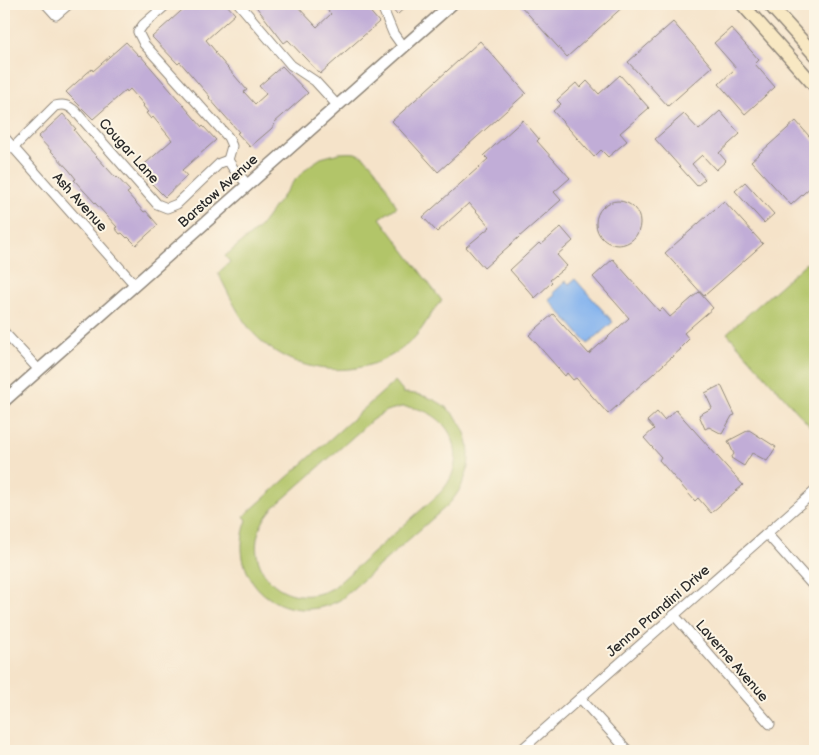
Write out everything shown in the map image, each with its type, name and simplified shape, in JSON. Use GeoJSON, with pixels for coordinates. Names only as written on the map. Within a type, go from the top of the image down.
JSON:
{"type":"FeatureCollection","features":[{"type":"Feature","properties":{"kind":"main road"},"geometry":{"type":"LineString","coordinates":[[742,4],[815,86]]}},
{"type":"Feature","properties":{"kind":"main road"},"geometry":{"type":"LineString","coordinates":[[769,4],[815,56]]}},
{"type":"Feature","properties":{"kind":"main road"},"geometry":{"type":"LineString","coordinates":[[774,40],[815,74]]}},
{"type":"Feature","properties":{"kind":"street"},"geometry":{"type":"LineString","coordinates":[[46,4],[56,16],[69,4]]}},
{"type":"Feature","properties":{"kind":"street"},"geometry":{"type":"LineString","coordinates":[[167,4],[143,25],[138,32],[144,44],[228,137],[232,146],[228,160],[248,185]]}},
{"type":"Feature","properties":{"kind":"street"},"geometry":{"type":"LineString","coordinates":[[239,4],[291,65],[314,81],[337,105]]}},
{"type":"Feature","properties":{"kind":"street"},"geometry":{"type":"LineString","coordinates":[[381,4],[392,33],[403,47]]}},
{"type":"Feature","properties":{"kind":"street","name":"Barstow Avenue"},"geometry":{"type":"LineString","coordinates":[[4,401],[452,4]]}},
{"type":"Feature","properties":{"kind":"street","name":"Cougar Lane"},"geometry":{"type":"LineString","coordinates":[[13,148],[55,106],[62,104],[69,106],[157,204],[167,208],[177,204],[220,163],[228,160]]}},
{"type":"Feature","properties":{"kind":"street","name":"Ash Avenue"},"geometry":{"type":"LineString","coordinates":[[4,137],[135,285]]}},
{"type":"Feature","properties":{"kind":"street"},"geometry":{"type":"LineString","coordinates":[[4,332],[39,370]]}},
{"type":"Feature","properties":{"kind":"street","name":"Jenna Prandini Drive"},"geometry":{"type":"LineString","coordinates":[[520,751],[815,491]]}},
{"type":"Feature","properties":{"kind":"street"},"geometry":{"type":"LineString","coordinates":[[767,534],[815,588]]}},
{"type":"Feature","properties":{"kind":"street","name":"Laverne Avenue"},"geometry":{"type":"LineString","coordinates":[[674,615],[770,724]]}},
{"type":"Feature","properties":{"kind":"street"},"geometry":{"type":"LineString","coordinates":[[580,698],[628,751]]}},
{"type":"Feature","properties":{"kind":"green space"},"geometry":{"type":"Polygon","coordinates":[[[339,153],[355,153],[369,161],[375,168],[397,207],[380,218],[442,301],[414,338],[387,358],[368,366],[328,369],[308,366],[289,359],[255,335],[239,313],[218,273],[230,262],[225,256],[258,229],[293,182],[309,166],[321,158],[339,153]]]}},
{"type":"Feature","properties":{"kind":"green space"},"geometry":{"type":"Polygon","coordinates":[[[806,263],[815,273],[815,432],[727,333],[806,263]]]}},
{"type":"Feature","properties":{"kind":"green space"},"geometry":{"type":"Polygon","coordinates":[[[395,381],[403,393],[425,396],[443,405],[456,417],[465,433],[469,450],[468,469],[461,488],[448,505],[340,600],[319,608],[299,609],[280,604],[264,594],[252,580],[244,562],[242,542],[247,520],[244,516],[395,381]],[[401,407],[386,411],[372,420],[273,508],[261,526],[256,544],[259,561],[266,576],[279,588],[294,594],[313,595],[333,588],[439,494],[449,480],[455,466],[455,451],[451,437],[444,425],[433,415],[418,409],[401,407]]]}},
{"type":"Feature","properties":{"kind":"water"},"geometry":{"type":"Polygon","coordinates":[[[575,279],[613,322],[588,344],[549,300],[555,295],[553,293],[566,281],[569,284],[575,279]]]}},
{"type":"Feature","properties":{"kind":"building"},"geometry":{"type":"Polygon","coordinates":[[[189,4],[226,4],[235,14],[206,40],[247,90],[244,92],[255,104],[266,94],[259,86],[282,66],[308,93],[250,147],[180,62],[178,64],[152,37],[189,4]]]}},
{"type":"Feature","properties":{"kind":"building"},"geometry":{"type":"Polygon","coordinates":[[[254,4],[295,4],[317,27],[331,14],[322,4],[361,4],[379,22],[320,74],[288,40],[284,43],[254,4]]]}},
{"type":"Feature","properties":{"kind":"building"},"geometry":{"type":"Polygon","coordinates":[[[388,4],[409,4],[397,15],[388,4]]]}},
{"type":"Feature","properties":{"kind":"building"},"geometry":{"type":"Polygon","coordinates":[[[519,4],[626,4],[567,57],[519,4]]]}},
{"type":"Feature","properties":{"kind":"building"},"geometry":{"type":"Polygon","coordinates":[[[673,22],[712,67],[668,106],[628,62],[673,22]]]}},
{"type":"Feature","properties":{"kind":"building"},"geometry":{"type":"Polygon","coordinates":[[[731,28],[759,60],[755,64],[775,87],[745,114],[719,84],[736,68],[714,43],[731,28]]]}},
{"type":"Feature","properties":{"kind":"building"},"geometry":{"type":"Polygon","coordinates":[[[480,41],[526,93],[438,172],[392,121],[480,41]]]}},
{"type":"Feature","properties":{"kind":"building"},"geometry":{"type":"Polygon","coordinates":[[[126,42],[140,55],[202,127],[216,140],[182,170],[187,176],[165,197],[138,170],[172,140],[153,117],[151,119],[146,113],[148,112],[144,105],[130,89],[127,92],[126,90],[93,119],[66,92],[126,42]]]}},
{"type":"Feature","properties":{"kind":"building"},"geometry":{"type":"Polygon","coordinates":[[[620,75],[649,108],[620,133],[627,141],[608,157],[601,150],[594,157],[553,111],[561,104],[557,100],[576,83],[580,88],[587,81],[599,94],[620,75]]]}},
{"type":"Feature","properties":{"kind":"building"},"geometry":{"type":"Polygon","coordinates":[[[720,111],[740,134],[719,153],[726,161],[716,170],[702,155],[692,164],[705,179],[697,186],[655,139],[684,114],[699,130],[720,111]]]}},
{"type":"Feature","properties":{"kind":"building"},"geometry":{"type":"Polygon","coordinates":[[[63,114],[76,129],[74,130],[86,145],[130,191],[127,193],[158,225],[136,245],[128,237],[122,233],[120,234],[115,228],[117,227],[74,180],[76,179],[69,170],[38,137],[63,114]]]}},
{"type":"Feature","properties":{"kind":"building"},"geometry":{"type":"Polygon","coordinates":[[[523,120],[539,139],[537,141],[570,178],[554,192],[561,200],[484,268],[466,247],[490,227],[469,203],[437,232],[423,217],[488,159],[484,155],[523,120]]]}},
{"type":"Feature","properties":{"kind":"building"},"geometry":{"type":"Polygon","coordinates":[[[796,121],[815,143],[815,183],[791,205],[751,161],[796,121]]]}},
{"type":"Feature","properties":{"kind":"building"},"geometry":{"type":"Polygon","coordinates":[[[745,182],[774,214],[764,223],[735,191],[745,182]]]}},
{"type":"Feature","properties":{"kind":"building"},"geometry":{"type":"Polygon","coordinates":[[[618,201],[630,205],[636,211],[640,223],[636,235],[630,241],[618,245],[606,241],[600,235],[596,223],[600,211],[606,205],[618,201]]]}},
{"type":"Feature","properties":{"kind":"building"},"geometry":{"type":"Polygon","coordinates":[[[724,201],[763,244],[704,296],[665,253],[724,201]]]}},
{"type":"Feature","properties":{"kind":"building"},"geometry":{"type":"Polygon","coordinates":[[[561,227],[573,241],[557,255],[567,266],[550,280],[552,282],[535,298],[510,270],[539,243],[541,245],[561,227]]]}},
{"type":"Feature","properties":{"kind":"building"},"geometry":{"type":"Polygon","coordinates":[[[613,259],[659,311],[662,308],[670,317],[699,292],[713,308],[684,333],[689,339],[681,349],[608,414],[576,378],[573,380],[567,373],[565,376],[529,335],[553,314],[589,354],[629,318],[593,277],[613,259]]]}},
{"type":"Feature","properties":{"kind":"building"},"geometry":{"type":"Polygon","coordinates":[[[721,385],[735,415],[732,416],[722,434],[709,427],[705,429],[699,415],[712,408],[705,393],[721,385]]]}},
{"type":"Feature","properties":{"kind":"building"},"geometry":{"type":"Polygon","coordinates":[[[676,410],[743,485],[711,513],[698,498],[695,501],[659,460],[661,457],[644,438],[654,429],[647,421],[657,412],[664,420],[676,410]]]}},
{"type":"Feature","properties":{"kind":"building"},"geometry":{"type":"Polygon","coordinates":[[[749,430],[776,447],[767,461],[752,453],[744,466],[731,458],[734,454],[728,441],[749,430]]]}}]}
